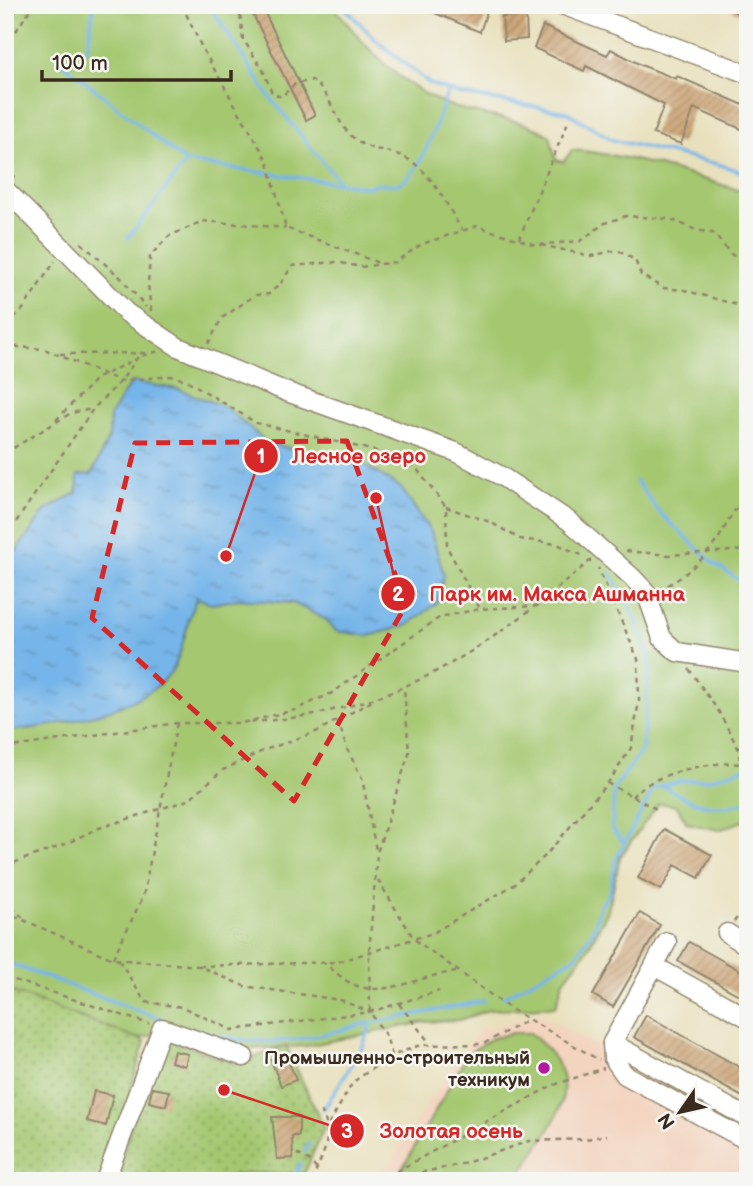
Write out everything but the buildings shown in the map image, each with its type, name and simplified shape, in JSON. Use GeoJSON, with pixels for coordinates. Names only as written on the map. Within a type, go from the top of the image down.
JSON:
{"type":"FeatureCollection","features":[{"type":"Feature","properties":{"kind":"street"},"geometry":{"type":"LineString","coordinates":[[562,5],[748,74]]}},
{"type":"Feature","properties":{"kind":"street"},"geometry":{"type":"LineString","coordinates":[[14,186],[69,243],[127,313],[178,347],[287,392],[456,452],[533,494],[597,555],[646,592],[662,638],[677,652],[748,663]]}},
{"type":"Feature","properties":{"kind":"street"},"geometry":{"type":"LineString","coordinates":[[727,933],[748,946]]}},
{"type":"Feature","properties":{"kind":"street"},"geometry":{"type":"LineString","coordinates":[[667,942],[612,1043],[616,1064],[625,1075],[641,1086],[748,1141]]}},
{"type":"Feature","properties":{"kind":"street"},"geometry":{"type":"LineString","coordinates":[[654,966],[748,1017]]}},
{"type":"Feature","properties":{"kind":"street"},"geometry":{"type":"LineString","coordinates":[[105,1181],[162,1028],[244,1057]]}},
{"type":"Feature","properties":{"kind":"street"},"geometry":{"type":"LineString","coordinates":[[612,1043],[748,1118]]}},
{"type":"Feature","properties":{"kind":"path"},"geometry":{"type":"LineString","coordinates":[[5,48],[33,5]]}},
{"type":"Feature","properties":{"kind":"path"},"geometry":{"type":"LineString","coordinates":[[182,5],[202,47],[267,160],[286,228]]}},
{"type":"Feature","properties":{"kind":"path"},"geometry":{"type":"LineString","coordinates":[[239,5],[243,39],[263,70],[272,93],[281,97],[295,84],[312,80],[328,94],[344,128],[356,141],[383,152],[397,154],[430,178],[462,230]]}},
{"type":"Feature","properties":{"kind":"path"},"geometry":{"type":"LineString","coordinates":[[519,239],[568,122]]}},
{"type":"Feature","properties":{"kind":"path"},"geometry":{"type":"LineString","coordinates":[[5,166],[14,186]]}},
{"type":"Feature","properties":{"kind":"path"},"geometry":{"type":"LineString","coordinates":[[536,245],[580,241],[605,223],[626,215],[642,216],[670,219],[713,233],[732,255],[748,260]]}},
{"type":"Feature","properties":{"kind":"path"},"geometry":{"type":"LineString","coordinates":[[5,323],[21,312],[41,278],[69,243],[120,277],[152,313],[148,284],[150,256],[169,236],[204,220],[286,228],[381,264]]}},
{"type":"Feature","properties":{"kind":"path"},"geometry":{"type":"LineString","coordinates":[[206,347],[222,318],[255,295],[269,294],[292,266],[336,262],[361,267],[395,262],[422,244],[477,226],[536,245],[591,257],[617,250],[635,260],[641,275],[663,288],[696,293],[748,308]]}},
{"type":"Feature","properties":{"kind":"path"},"geometry":{"type":"LineString","coordinates":[[5,346],[44,349],[121,381],[172,376],[188,381],[256,423],[397,456],[416,468],[446,507],[490,522],[520,539],[557,544],[597,555],[643,551],[669,555],[706,554],[748,550]]}},
{"type":"Feature","properties":{"kind":"path"},"geometry":{"type":"LineString","coordinates":[[56,421],[78,395],[105,374],[138,357],[178,347]]}},
{"type":"Feature","properties":{"kind":"path"},"geometry":{"type":"LineString","coordinates":[[57,354],[151,353]]}},
{"type":"Feature","properties":{"kind":"path"},"geometry":{"type":"LineString","coordinates":[[5,538],[93,409],[121,381],[138,357]]}},
{"type":"Feature","properties":{"kind":"path"},"geometry":{"type":"LineString","coordinates":[[5,453],[71,413],[93,409]]}},
{"type":"Feature","properties":{"kind":"path"},"geometry":{"type":"LineString","coordinates":[[646,592],[669,586],[706,554],[719,538],[728,519],[740,504],[748,501]]}},
{"type":"Feature","properties":{"kind":"path"},"geometry":{"type":"LineString","coordinates":[[446,507],[447,547],[480,609]]}},
{"type":"Feature","properties":{"kind":"path"},"geometry":{"type":"LineString","coordinates":[[5,748],[177,723],[242,723],[300,719],[383,695],[424,680],[538,606],[597,555]]}},
{"type":"Feature","properties":{"kind":"path"},"geometry":{"type":"LineString","coordinates":[[5,912],[119,960],[199,966],[337,962],[433,933],[515,884],[545,856],[607,783],[631,748],[639,701],[638,659],[597,555]]}},
{"type":"Feature","properties":{"kind":"path"},"geometry":{"type":"LineString","coordinates":[[242,723],[295,710],[332,693],[440,617],[480,609],[538,606]]}},
{"type":"Feature","properties":{"kind":"path"},"geometry":{"type":"LineString","coordinates":[[677,652],[719,712],[737,748],[745,778],[747,802]]}},
{"type":"Feature","properties":{"kind":"path"},"geometry":{"type":"LineString","coordinates":[[377,853],[409,753],[404,687]]}},
{"type":"Feature","properties":{"kind":"path"},"geometry":{"type":"LineString","coordinates":[[5,866],[32,858],[96,830],[188,800],[223,770],[316,732],[383,695]]}},
{"type":"Feature","properties":{"kind":"path"},"geometry":{"type":"LineString","coordinates":[[338,720],[347,749],[362,778],[377,853],[369,952],[370,1012],[386,1036],[392,1055]]}},
{"type":"Feature","properties":{"kind":"path"},"geometry":{"type":"LineString","coordinates":[[113,958],[143,897],[157,812],[177,723]]}},
{"type":"Feature","properties":{"kind":"path"},"geometry":{"type":"LineString","coordinates":[[737,748],[748,738]]}},
{"type":"Feature","properties":{"kind":"path"},"geometry":{"type":"LineString","coordinates":[[632,797],[639,788],[653,780],[701,765],[741,764]]}},
{"type":"Feature","properties":{"kind":"path"},"geometry":{"type":"LineString","coordinates":[[607,783],[660,811]]}},
{"type":"Feature","properties":{"kind":"path"},"geometry":{"type":"LineString","coordinates":[[377,878],[414,939],[528,1020],[590,1057],[616,1064]]}},
{"type":"Feature","properties":{"kind":"path"},"geometry":{"type":"LineString","coordinates":[[5,900],[29,924]]}},
{"type":"Feature","properties":{"kind":"path"},"geometry":{"type":"LineString","coordinates":[[727,933],[748,901]]}},
{"type":"Feature","properties":{"kind":"path"},"geometry":{"type":"LineString","coordinates":[[119,960],[145,1002],[182,1007],[232,1030],[370,1012],[439,990]]}},
{"type":"Feature","properties":{"kind":"path"},"geometry":{"type":"LineString","coordinates":[[322,961],[355,986],[378,990],[438,973],[460,972]]}},
{"type":"Feature","properties":{"kind":"path"},"geometry":{"type":"LineString","coordinates":[[199,966],[244,986],[340,1000],[370,1012]]}},
{"type":"Feature","properties":{"kind":"path"},"geometry":{"type":"LineString","coordinates":[[5,977],[162,1028]]}},
{"type":"Feature","properties":{"kind":"path"},"geometry":{"type":"LineString","coordinates":[[398,1004],[430,1044]]}},
{"type":"Feature","properties":{"kind":"path"},"geometry":{"type":"LineString","coordinates":[[311,1181],[327,1143],[329,1124],[353,1082],[392,1055],[430,1044],[483,1044],[528,1020]]}},
{"type":"Feature","properties":{"kind":"path"},"geometry":{"type":"LineString","coordinates":[[380,1181],[551,1086],[616,1064]]}},
{"type":"Feature","properties":{"kind":"path"},"geometry":{"type":"LineString","coordinates":[[321,1111],[329,1124]]}},
{"type":"Feature","properties":{"kind":"path"},"geometry":{"type":"LineString","coordinates":[[380,1181],[466,1163],[529,1141],[586,1139],[607,1135]]}},
{"type":"Feature","properties":{"kind":"path"},"geometry":{"type":"LineString","coordinates":[[297,1154],[310,1161],[317,1170]]}},
{"type":"Feature","properties":{"kind":"highlighted area"},"geometry":{"type":"Polygon","coordinates":[[[347,441],[406,605],[294,801],[92,618],[135,443],[347,441]]]}},
{"type":"Feature","properties":{"kind":"shaded area","name":"Промышленно-строительный техникум"},"geometry":{"type":"Polygon","coordinates":[[[541,1015],[748,1129],[748,1181],[360,1181],[390,1165],[425,1106],[479,1030],[541,1015]]]}},
{"type":"Feature","properties":{"kind":"green space"},"geometry":{"type":"Polygon","coordinates":[[[5,5],[333,5],[372,52],[420,91],[457,108],[516,121],[539,130],[550,136],[556,160],[563,162],[572,150],[617,156],[748,193],[748,819],[719,830],[687,823],[677,806],[659,803],[620,857],[608,911],[587,950],[563,982],[556,1006],[489,1010],[459,1020],[425,1022],[306,1046],[226,1050],[170,1032],[117,1043],[5,999],[5,5]]]}},
{"type":"Feature","properties":{"kind":"green space"},"geometry":{"type":"Polygon","coordinates":[[[5,989],[145,1041],[103,1181],[5,1181],[5,989]]]}},
{"type":"Feature","properties":{"kind":"green space"},"geometry":{"type":"Polygon","coordinates":[[[512,1033],[530,1033],[550,1052],[560,1070],[564,1088],[553,1123],[516,1181],[395,1181],[468,1054],[490,1039],[512,1033]]]}},
{"type":"Feature","properties":{"kind":"green space"},"geometry":{"type":"Polygon","coordinates":[[[163,1037],[236,1064],[286,1046],[324,1128],[304,1174],[248,1173],[209,1181],[117,1181],[133,1116],[163,1037]]]}},
{"type":"Feature","properties":{"kind":"water"},"geometry":{"type":"Polygon","coordinates":[[[131,382],[178,389],[225,407],[269,444],[357,460],[401,488],[431,532],[444,575],[437,603],[408,625],[369,636],[336,631],[325,619],[293,603],[238,599],[212,604],[197,598],[175,665],[157,686],[139,698],[94,715],[46,726],[5,731],[5,561],[11,558],[46,510],[77,493],[78,475],[92,474],[109,437],[110,416],[131,382]]]}},
{"type":"Feature","properties":{"kind":"waterway"},"geometry":{"type":"LineString","coordinates":[[87,50],[94,5]]}},
{"type":"Feature","properties":{"kind":"waterway"},"geometry":{"type":"LineString","coordinates":[[209,5],[269,96],[340,183]]}},
{"type":"Feature","properties":{"kind":"waterway"},"geometry":{"type":"LineString","coordinates":[[342,5],[376,40],[430,84],[458,94],[567,112],[613,140],[721,165],[748,174]]}},
{"type":"Feature","properties":{"kind":"waterway"},"geometry":{"type":"LineString","coordinates":[[61,62],[186,162],[369,187],[400,183],[416,168],[448,91]]}},
{"type":"Feature","properties":{"kind":"waterway"},"geometry":{"type":"LineString","coordinates":[[128,238],[186,162]]}},
{"type":"Feature","properties":{"kind":"waterway"},"geometry":{"type":"LineString","coordinates":[[636,481],[659,512],[713,563],[748,586]]}},
{"type":"Feature","properties":{"kind":"waterway"},"geometry":{"type":"LineString","coordinates":[[611,574],[636,619],[650,659],[642,750],[614,789],[612,829],[624,843]]}},
{"type":"Feature","properties":{"kind":"waterway"},"geometry":{"type":"LineString","coordinates":[[503,997],[575,957],[593,931],[600,907],[610,892],[616,859],[654,788],[679,781],[709,779],[748,767]]}},
{"type":"Feature","properties":{"kind":"waterway"},"geometry":{"type":"LineString","coordinates":[[661,785],[683,797],[712,806],[748,802]]}},
{"type":"Feature","properties":{"kind":"waterway"},"geometry":{"type":"LineString","coordinates":[[5,962],[164,1020]]}},
{"type":"Feature","properties":{"kind":"waterway"},"geometry":{"type":"LineString","coordinates":[[376,1022],[484,1001]]}},
{"type":"Feature","properties":{"kind":"waterway"},"geometry":{"type":"LineString","coordinates":[[192,1029],[240,1040],[280,1041],[321,1035],[368,1023]]}},
{"type":"Feature","properties":{"kind":"waterway"},"geometry":{"type":"LineString","coordinates":[[324,1109],[363,1046],[371,1023]]}},
{"type":"Feature","properties":{"kind":"waterway"},"geometry":{"type":"LineString","coordinates":[[305,1152],[309,1143]]}},
{"type":"Feature","properties":{"kind":"waterway"},"geometry":{"type":"LineString","coordinates":[[286,1181],[295,1176],[300,1164]]}},
{"type":"Feature","properties":{"kind":"place","name":"Парк им. Макса Ашманна"},"geometry":{"type":"Point","coordinates":[376,498]}},
{"type":"Feature","properties":{"kind":"place","name":"Лесное озеро"},"geometry":{"type":"Point","coordinates":[226,556]}},
{"type":"Feature","properties":{"kind":"place","name":"Промышленно-строительный техникум"},"geometry":{"type":"Point","coordinates":[544,1068]}},
{"type":"Feature","properties":{"kind":"place","name":"Золотая осень"},"geometry":{"type":"Point","coordinates":[224,1090]}}]}
